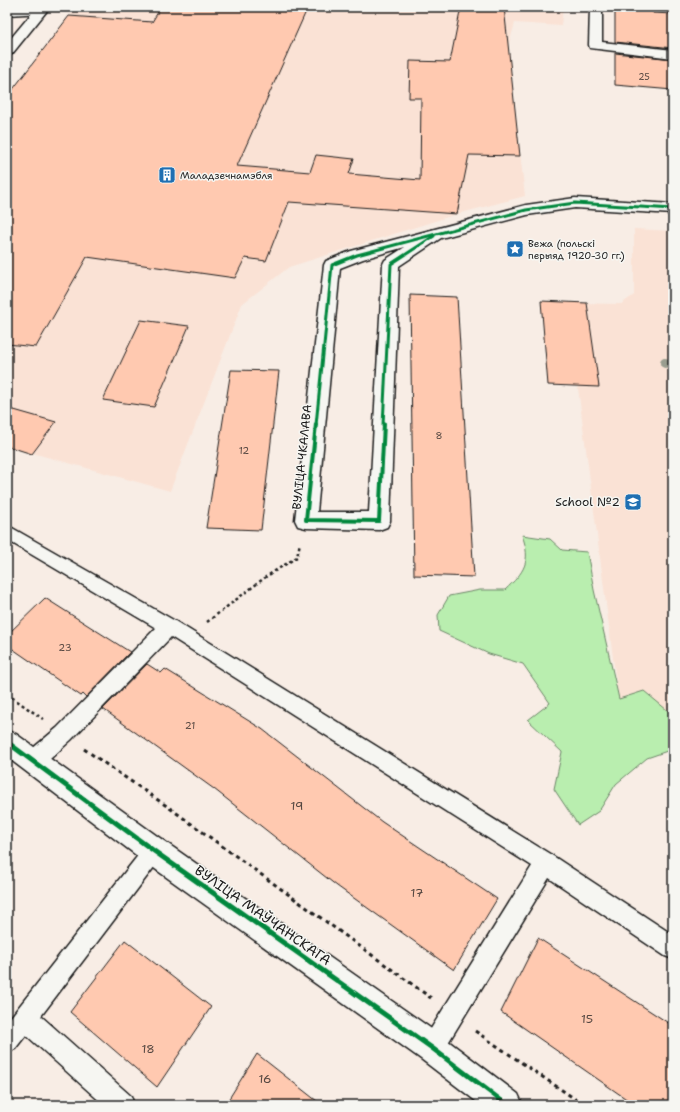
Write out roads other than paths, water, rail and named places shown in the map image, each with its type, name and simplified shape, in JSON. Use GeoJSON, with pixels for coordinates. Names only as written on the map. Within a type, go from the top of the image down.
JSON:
{"type":"FeatureCollection","features":[{"type":"Feature","properties":{"kind":"street"},"geometry":{"type":"LineString","coordinates":[[596,7],[595,44],[673,54]]}},
{"type":"Feature","properties":{"kind":"street"},"geometry":{"type":"LineString","coordinates":[[7,51],[42,9]]}},
{"type":"Feature","properties":{"kind":"street","name":"ВУЛІЦА ЧКАЛАВА"},"geometry":{"type":"LineString","coordinates":[[434,236],[391,264],[379,521],[306,520],[332,265],[357,255],[434,236],[526,210],[575,203],[673,209]]}},
{"type":"Feature","properties":{"kind":"street","name":"ВУЛІЦА МАЎЧАНСКАГА"},"geometry":{"type":"LineString","coordinates":[[7,742],[154,851],[432,1048],[507,1105]]}},
{"type":"Feature","properties":{"kind":"lane"},"geometry":{"type":"LineString","coordinates":[[7,12],[42,9]]}},
{"type":"Feature","properties":{"kind":"lane"},"geometry":{"type":"LineString","coordinates":[[8,534],[178,632],[546,863],[673,948]]}},
{"type":"Feature","properties":{"kind":"lane"},"geometry":{"type":"LineString","coordinates":[[33,761],[178,632]]}},
{"type":"Feature","properties":{"kind":"lane"},"geometry":{"type":"LineString","coordinates":[[7,1041],[154,851]]}},
{"type":"Feature","properties":{"kind":"lane"},"geometry":{"type":"LineString","coordinates":[[432,1048],[546,863]]}},
{"type":"Feature","properties":{"kind":"lane"},"geometry":{"type":"LineString","coordinates":[[25,1018],[122,1105]]}},
{"type":"Feature","properties":{"kind":"place","name":"Маладзечнамэбля"},"geometry":{"type":"Point","coordinates":[167,175]}},
{"type":"Feature","properties":{"kind":"place","name":"Вежа (польскі перыяд 1920-30 гг.)"},"geometry":{"type":"Point","coordinates":[515,249]}},
{"type":"Feature","properties":{"kind":"place","name":"School №2"},"geometry":{"type":"Point","coordinates":[633,502]}}]}
